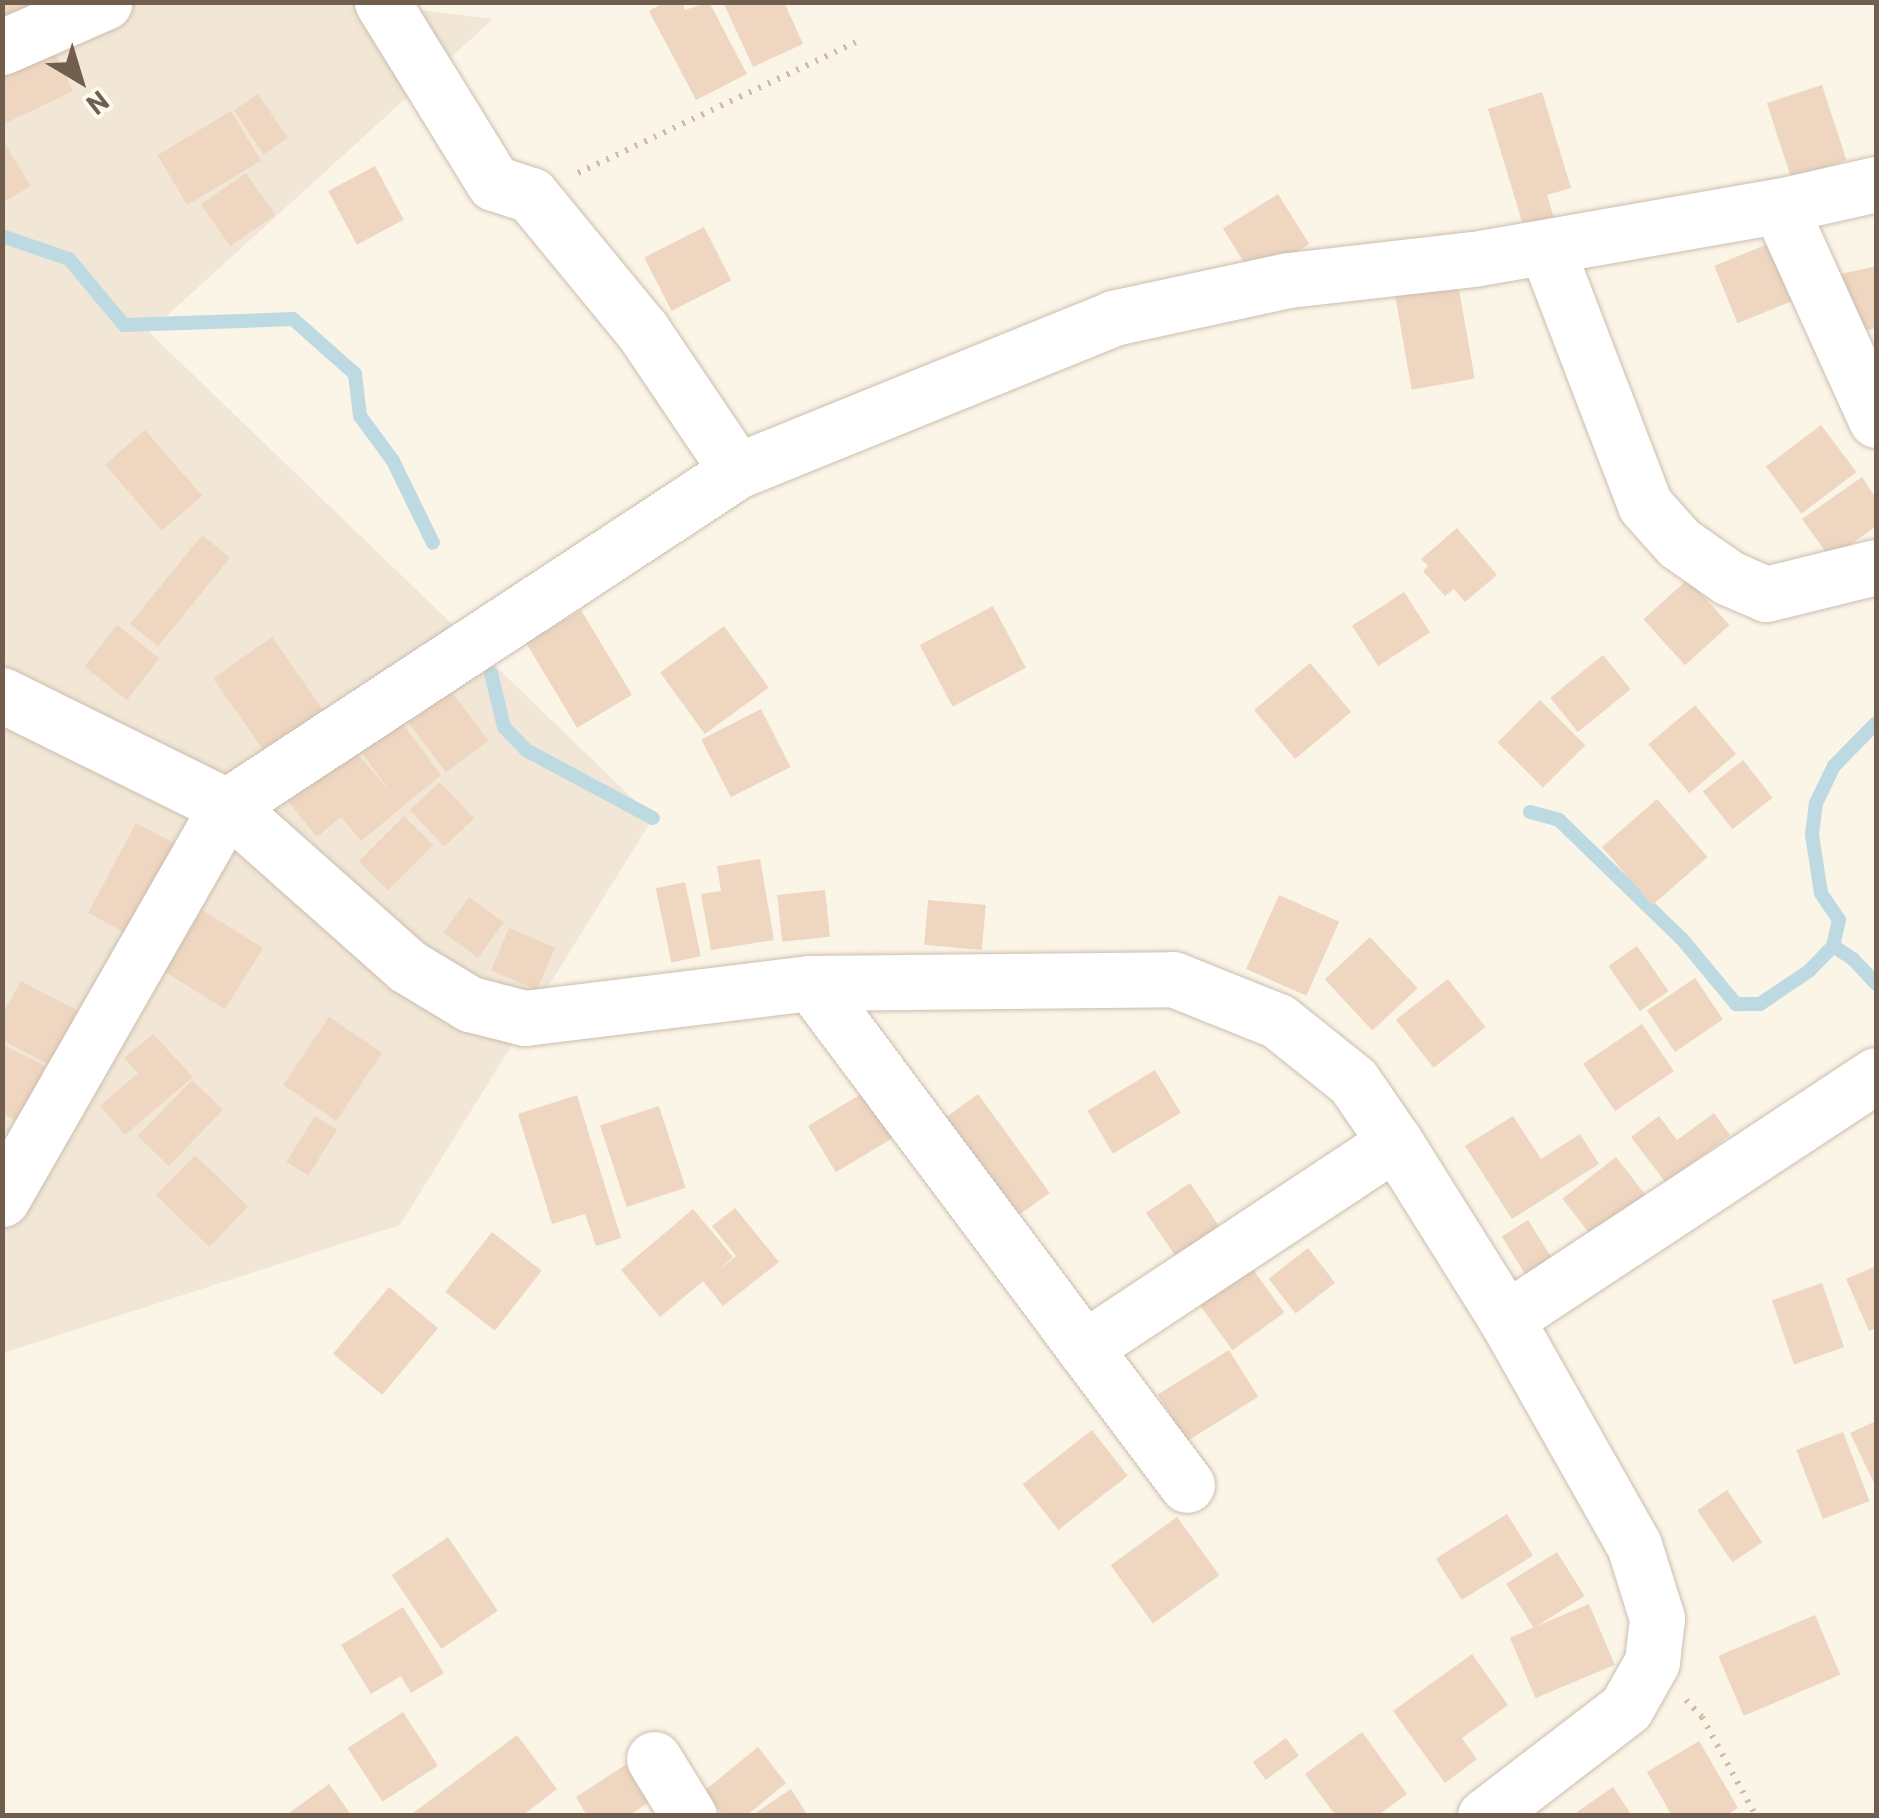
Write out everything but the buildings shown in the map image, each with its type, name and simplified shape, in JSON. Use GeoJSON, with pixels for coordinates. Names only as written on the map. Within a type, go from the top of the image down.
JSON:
{"type":"FeatureCollection","features":[{"type":"Feature","properties":{"kind":"street"},"geometry":{"type":"LineString","coordinates":[[382,2],[494,184],[531,195],[642,330],[737,471]]}},
{"type":"Feature","properties":{"kind":"street"},"geometry":{"type":"LineString","coordinates":[[2,47],[102,3]]}},
{"type":"Feature","properties":{"kind":"street"},"geometry":{"type":"LineString","coordinates":[[2,1199],[227,806],[737,471],[1113,318],[1289,280],[1546,247],[1779,206],[1876,184]]}},
{"type":"Feature","properties":{"kind":"street"},"geometry":{"type":"LineString","coordinates":[[1779,206],[1876,420]]}},
{"type":"Feature","properties":{"kind":"street"},"geometry":{"type":"LineString","coordinates":[[1546,247],[1645,504],[1679,542],[1729,578],[1766,594],[1876,567]]}},
{"type":"Feature","properties":{"kind":"street"},"geometry":{"type":"LineString","coordinates":[[2,695],[227,806],[408,966],[470,1004],[525,1018],[811,983],[1172,979],[1278,1021],[1353,1081],[1396,1142],[1506,1319],[1634,1546],[1656,1618],[1652,1662],[1626,1708],[1486,1816]]}},
{"type":"Feature","properties":{"kind":"street"},"geometry":{"type":"LineString","coordinates":[[811,983],[1187,1485]]}},
{"type":"Feature","properties":{"kind":"street"},"geometry":{"type":"LineString","coordinates":[[1506,1319],[1876,1075]]}},
{"type":"Feature","properties":{"kind":"street"},"geometry":{"type":"LineString","coordinates":[[1084,1348],[1396,1142]]}},
{"type":"Feature","properties":{"kind":"street"},"geometry":{"type":"LineString","coordinates":[[654,1759],[690,1816]]}},
{"type":"Feature","properties":{"kind":"path"},"geometry":{"type":"LineString","coordinates":[[531,195],[856,42]]}},
{"type":"Feature","properties":{"kind":"path"},"geometry":{"type":"LineString","coordinates":[[1652,1662],[1702,1718],[1756,1816]]}},
{"type":"Feature","properties":{"kind":"shaded area"},"geometry":{"type":"Polygon","coordinates":[[[355,2],[493,19],[149,332],[653,818],[400,1225],[3,1353],[3,3],[355,2]]]}},
{"type":"Feature","properties":{"kind":"waterway"},"geometry":{"type":"LineString","coordinates":[[2,236],[69,259],[124,325],[293,319],[355,374],[360,416],[393,461],[433,543]]}},
{"type":"Feature","properties":{"kind":"waterway"},"geometry":{"type":"LineString","coordinates":[[491,673],[504,727],[526,750],[653,818]]}},
{"type":"Feature","properties":{"kind":"waterway"},"geometry":{"type":"LineString","coordinates":[[1833,946],[1839,920],[1821,893],[1812,835],[1816,803],[1834,766],[1876,723]]}},
{"type":"Feature","properties":{"kind":"waterway"},"geometry":{"type":"LineString","coordinates":[[1530,812],[1559,820],[1682,939],[1736,1004],[1760,1004],[1809,971],[1833,946],[1853,959],[1876,984]]}}]}
